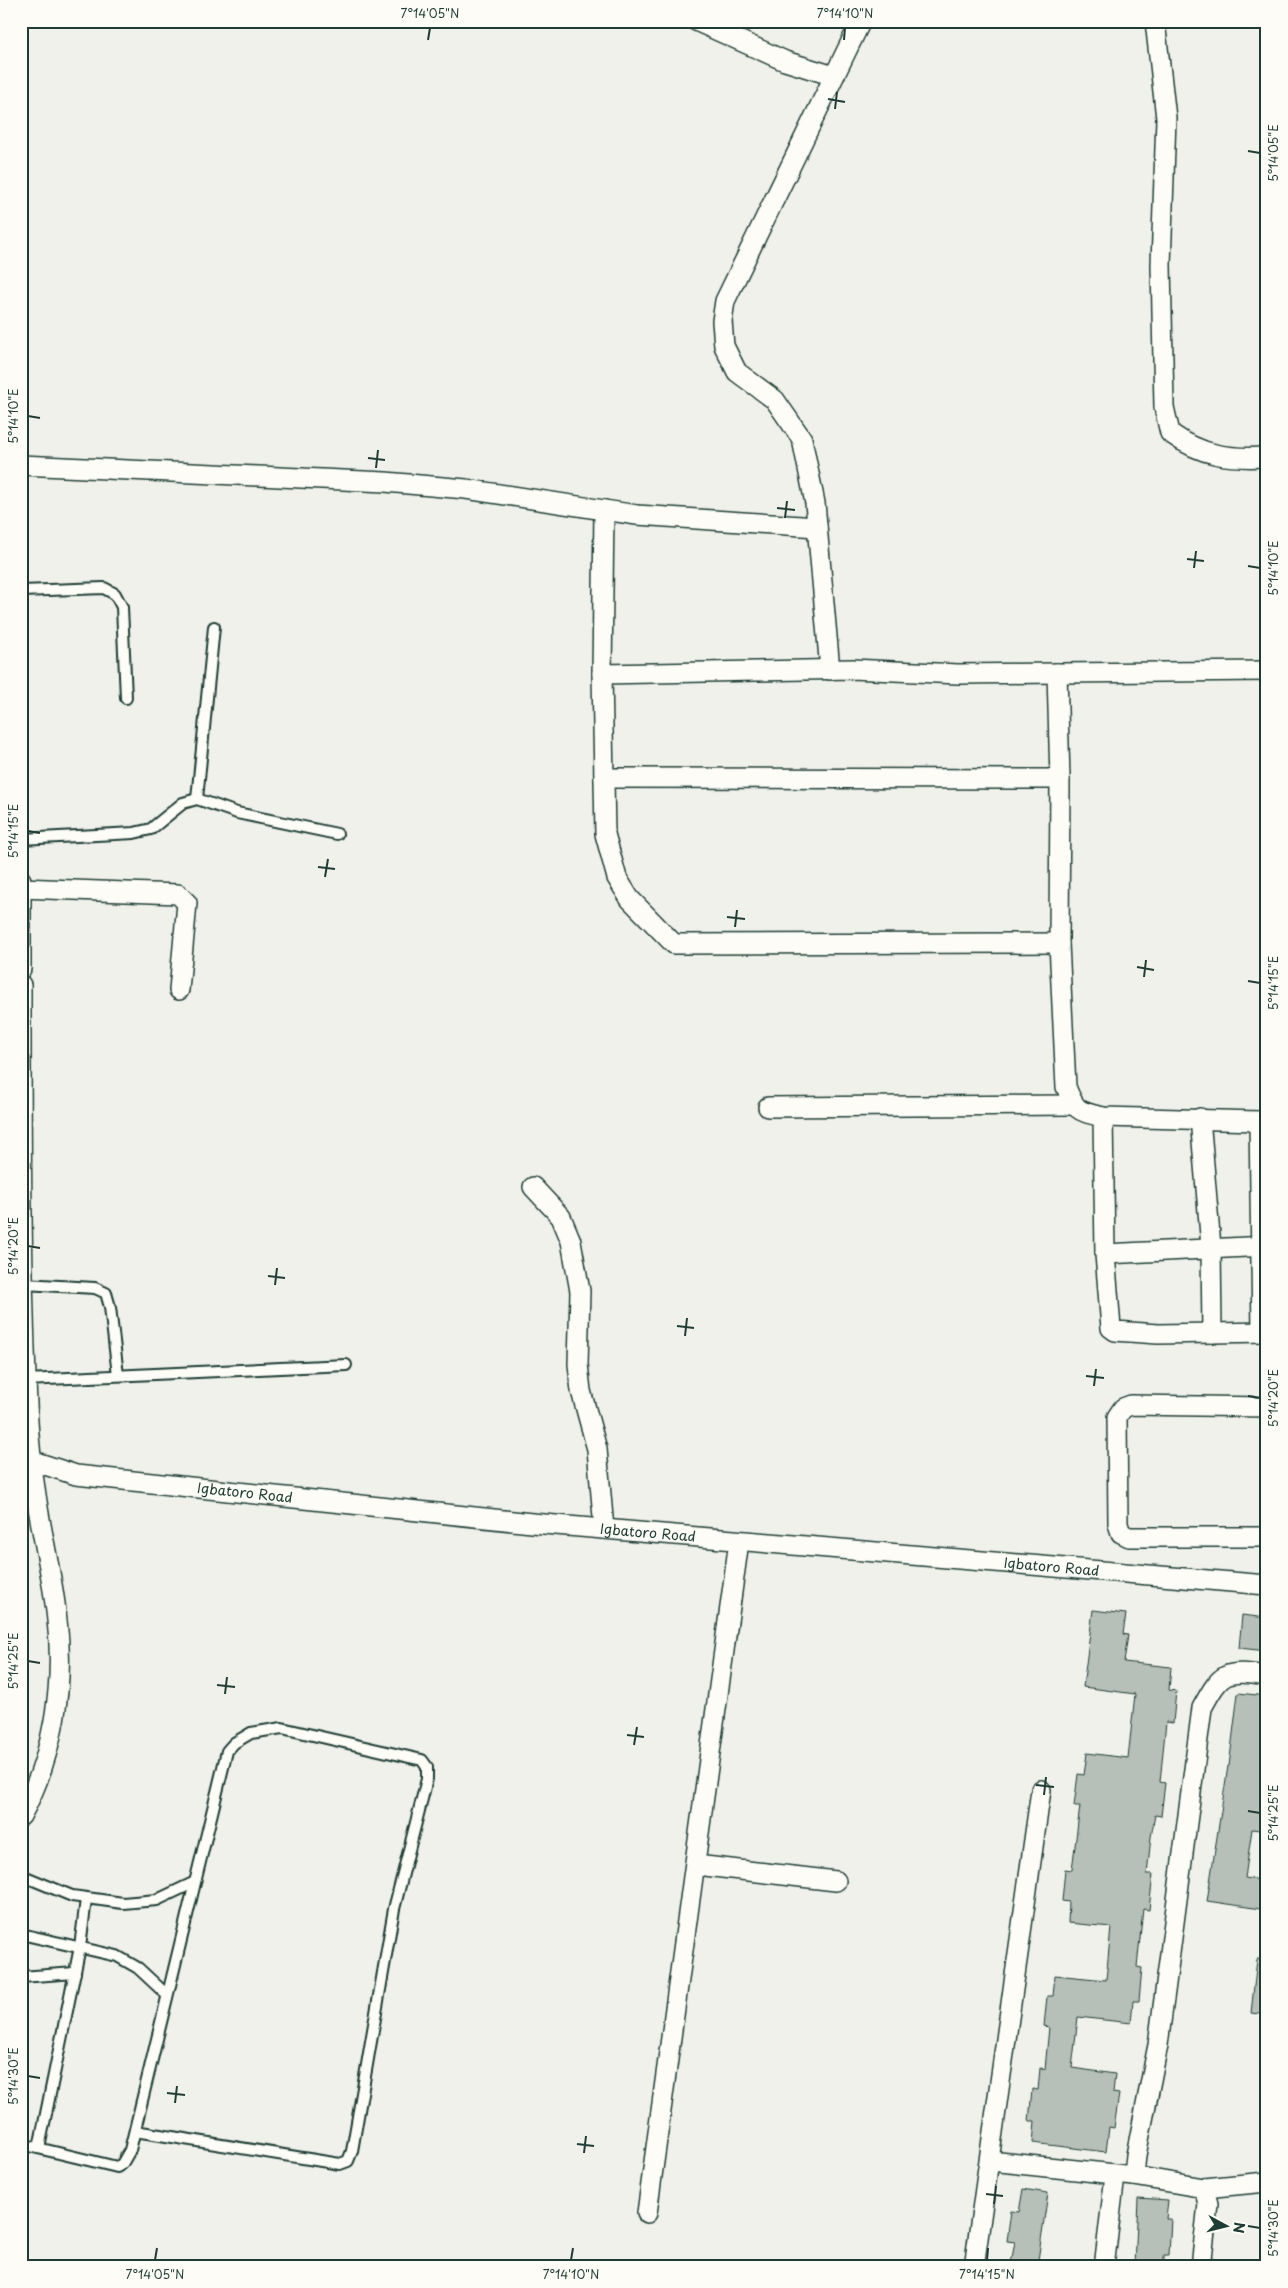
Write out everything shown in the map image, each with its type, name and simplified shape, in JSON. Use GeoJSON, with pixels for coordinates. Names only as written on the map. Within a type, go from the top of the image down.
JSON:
{"type":"FeatureCollection","features":[{"type":"Feature","properties":{"kind":"street"},"geometry":{"type":"LineString","coordinates":[[696,21],[785,61],[834,76]]}},
{"type":"Feature","properties":{"kind":"street"},"geometry":{"type":"LineString","coordinates":[[830,670],[815,503],[802,439],[775,400],[737,372],[724,346],[722,321],[725,301],[861,21]]}},
{"type":"Feature","properties":{"kind":"street"},"geometry":{"type":"LineString","coordinates":[[1155,21],[1166,118],[1162,274],[1164,407],[1170,433],[1188,447],[1233,459],[1267,457]]}},
{"type":"Feature","properties":{"kind":"street"},"geometry":{"type":"LineString","coordinates":[[21,465],[385,482],[466,490],[637,515],[817,527]]}},
{"type":"Feature","properties":{"kind":"street"},"geometry":{"type":"LineString","coordinates":[[604,510],[602,674],[605,834],[617,878],[630,899],[674,944],[1059,943]]}},
{"type":"Feature","properties":{"kind":"street"},"geometry":{"type":"LineString","coordinates":[[602,674],[830,670],[958,674],[1267,671]]}},
{"type":"Feature","properties":{"kind":"street"},"geometry":{"type":"LineString","coordinates":[[1057,673],[1060,779],[1059,943],[1066,1087],[1073,1106]]}},
{"type":"Feature","properties":{"kind":"street"},"geometry":{"type":"LineString","coordinates":[[604,778],[1060,779]]}},
{"type":"Feature","properties":{"kind":"street"},"geometry":{"type":"LineString","coordinates":[[21,880],[21,969]]}},
{"type":"Feature","properties":{"kind":"street"},"geometry":{"type":"LineString","coordinates":[[21,888],[178,894],[188,903],[178,990]]}},
{"type":"Feature","properties":{"kind":"street"},"geometry":{"type":"LineString","coordinates":[[21,985],[23,1339],[33,1461],[28,1495],[57,1619],[60,1658],[50,1743],[22,1819]]}},
{"type":"Feature","properties":{"kind":"street"},"geometry":{"type":"LineString","coordinates":[[768,1107],[1073,1106],[1083,1112],[1103,1117],[1263,1120],[1264,1332],[1158,1334],[1115,1331],[1111,1328],[1104,1254],[1103,1117]]}},
{"type":"Feature","properties":{"kind":"street"},"geometry":{"type":"LineString","coordinates":[[1200,1118],[1211,1247],[1212,1333]]}},
{"type":"Feature","properties":{"kind":"street"},"geometry":{"type":"LineString","coordinates":[[533,1187],[561,1217],[570,1241],[580,1291],[578,1364],[580,1391],[597,1450],[604,1529]]}},
{"type":"Feature","properties":{"kind":"street"},"geometry":{"type":"LineString","coordinates":[[1104,1254],[1211,1247],[1264,1246]]}},
{"type":"Feature","properties":{"kind":"street"},"geometry":{"type":"LineString","coordinates":[[1267,1407],[1131,1405],[1123,1408],[1117,1417],[1118,1524],[1121,1533],[1129,1537],[1267,1537]]}},
{"type":"Feature","properties":{"kind":"street","name":"Igbatoro Road"},"geometry":{"type":"LineString","coordinates":[[33,1461],[76,1475],[604,1529],[1267,1585]]}},
{"type":"Feature","properties":{"kind":"street"},"geometry":{"type":"LineString","coordinates":[[647,2213],[739,1541]]}},
{"type":"Feature","properties":{"kind":"street"},"geometry":{"type":"LineString","coordinates":[[1134,2176],[1136,2155],[1158,2045],[1202,1708],[1214,1686],[1226,1674],[1237,1671],[1267,1676]]}},
{"type":"Feature","properties":{"kind":"street"},"geometry":{"type":"LineString","coordinates":[[974,2267],[1041,1790]]}},
{"type":"Feature","properties":{"kind":"street"},"geometry":{"type":"LineString","coordinates":[[696,1865],[836,1881]]}},
{"type":"Feature","properties":{"kind":"street"},"geometry":{"type":"LineString","coordinates":[[990,2161],[1116,2176],[1134,2176],[1204,2188],[1267,2182]]}},
{"type":"Feature","properties":{"kind":"street"},"geometry":{"type":"LineString","coordinates":[[1104,2267],[1116,2176]]}},
{"type":"Feature","properties":{"kind":"street"},"geometry":{"type":"LineString","coordinates":[[1201,2267],[1208,2204],[1204,2188]]}},
{"type":"Feature","properties":{"kind":"lane"},"geometry":{"type":"LineString","coordinates":[[21,591],[104,588],[115,594],[122,607],[126,698]]}},
{"type":"Feature","properties":{"kind":"lane"},"geometry":{"type":"LineString","coordinates":[[196,799],[214,627]]}},
{"type":"Feature","properties":{"kind":"lane"},"geometry":{"type":"LineString","coordinates":[[21,839],[134,833],[151,828],[183,803],[196,799],[237,813],[338,834]]}},
{"type":"Feature","properties":{"kind":"lane"},"geometry":{"type":"LineString","coordinates":[[24,1284],[95,1288],[106,1293],[110,1307],[118,1375]]}},
{"type":"Feature","properties":{"kind":"lane"},"geometry":{"type":"LineString","coordinates":[[26,1380],[346,1365]]}},
{"type":"Feature","properties":{"kind":"lane"},"geometry":{"type":"LineString","coordinates":[[21,2144],[117,2167],[122,2164],[130,2150],[193,1883],[227,1750],[234,1743],[251,1733],[282,1728],[422,1760],[427,1767],[427,1779],[394,1908],[352,2151],[348,2160],[340,2164],[135,2131]]}},
{"type":"Feature","properties":{"kind":"lane"},"geometry":{"type":"LineString","coordinates":[[21,1875],[72,1896],[123,1903],[157,1900],[193,1883]]}},
{"type":"Feature","properties":{"kind":"lane"},"geometry":{"type":"LineString","coordinates":[[39,2148],[80,1947],[86,1899]]}},
{"type":"Feature","properties":{"kind":"lane"},"geometry":{"type":"LineString","coordinates":[[21,1934],[117,1956],[138,1968],[167,1995]]}},
{"type":"Feature","properties":{"kind":"lane"},"geometry":{"type":"LineString","coordinates":[[21,1941],[39,1937]]}},
{"type":"Feature","properties":{"kind":"lane"},"geometry":{"type":"LineString","coordinates":[[21,1977],[74,1973]]}},
{"type":"Feature","properties":{"kind":"building"},"geometry":{"type":"Polygon","coordinates":[[[1093,1610],[1126,1614],[1123,1634],[1128,1635],[1124,1662],[1171,1667],[1169,1690],[1176,1691],[1173,1723],[1166,1722],[1160,1782],[1165,1783],[1161,1816],[1155,1815],[1151,1837],[1147,1874],[1153,1874],[1149,1910],[1143,1909],[1137,1967],[1142,1968],[1139,2001],[1133,2001],[1131,2023],[1078,2017],[1072,2068],[1115,2074],[1113,2093],[1119,2094],[1114,2128],[1109,2127],[1106,2152],[1033,2143],[1035,2121],[1029,2121],[1032,2089],[1038,2090],[1040,2068],[1045,2069],[1049,2027],[1044,2026],[1047,1996],[1053,1996],[1055,1975],[1106,1980],[1111,1927],[1068,1923],[1069,1902],[1062,1901],[1065,1869],[1072,1870],[1080,1806],[1074,1806],[1078,1774],[1084,1775],[1087,1753],[1128,1758],[1135,1694],[1083,1687],[1093,1610]]]}},
{"type":"Feature","properties":{"kind":"building"},"geometry":{"type":"Polygon","coordinates":[[[1242,1615],[1267,1618],[1267,1651],[1239,1648],[1242,1615]]]}},
{"type":"Feature","properties":{"kind":"building"},"geometry":{"type":"Polygon","coordinates":[[[1238,1693],[1267,1696],[1267,1721],[1261,1769],[1267,1770],[1267,1831],[1252,1829],[1245,1878],[1267,1881],[1267,1910],[1207,1901],[1229,1766],[1238,1693]]]}},
{"type":"Feature","properties":{"kind":"building"},"geometry":{"type":"Polygon","coordinates":[[[1257,1959],[1267,1960],[1267,2015],[1251,2013],[1257,1959]]]}},
{"type":"Feature","properties":{"kind":"building"},"geometry":{"type":"Polygon","coordinates":[[[1023,2189],[1048,2193],[1037,2267],[1011,2263],[1015,2242],[1007,2241],[1011,2211],[1019,2212],[1023,2189]]]}},
{"type":"Feature","properties":{"kind":"building"},"geometry":{"type":"Polygon","coordinates":[[[1138,2198],[1168,2200],[1166,2219],[1171,2219],[1169,2255],[1164,2255],[1164,2267],[1135,2267],[1138,2198]]]}}]}
